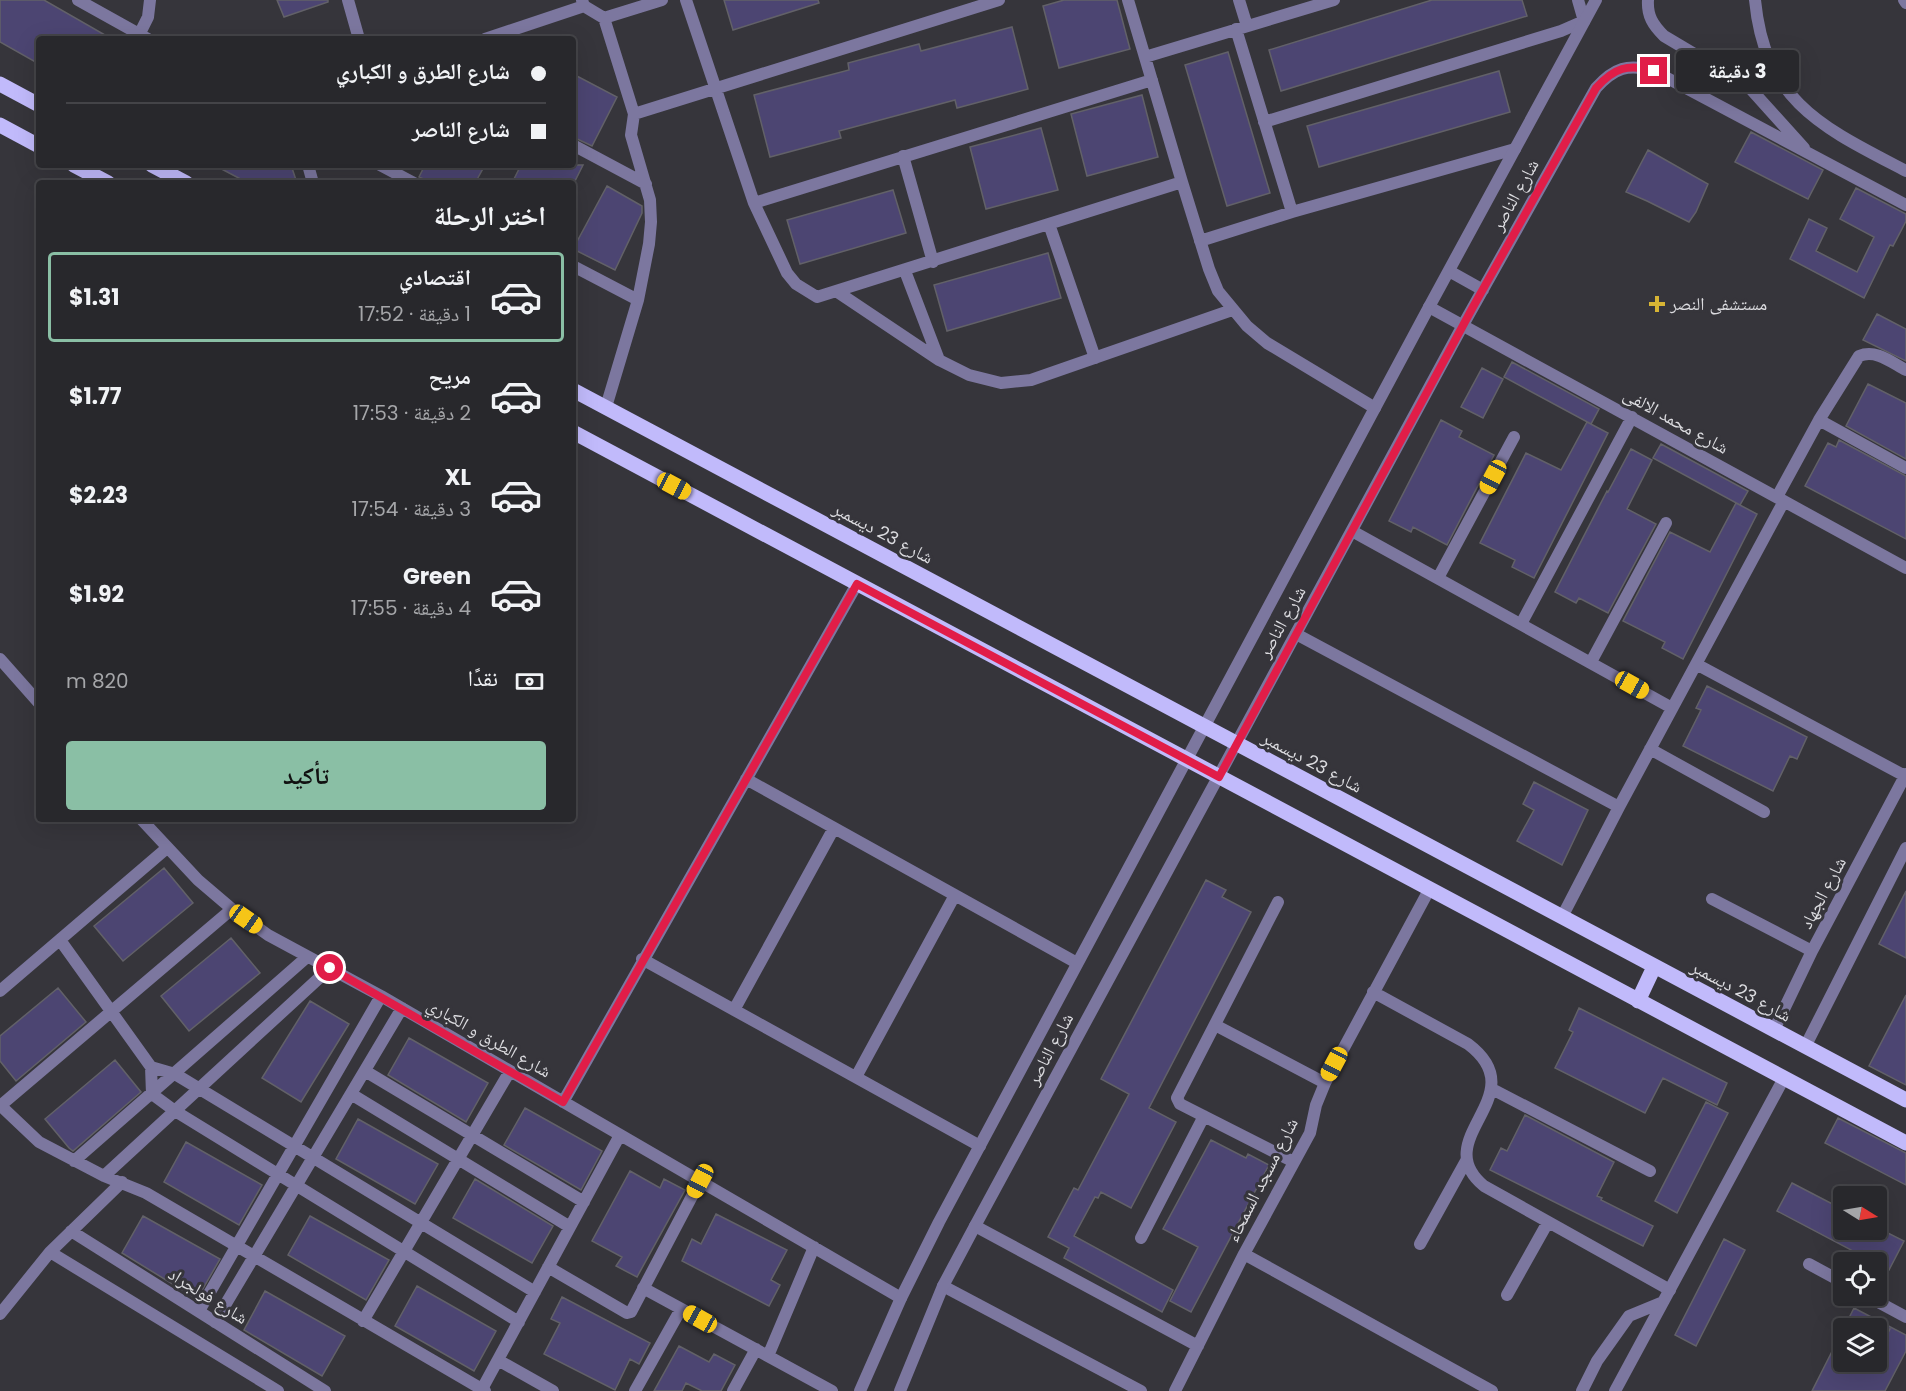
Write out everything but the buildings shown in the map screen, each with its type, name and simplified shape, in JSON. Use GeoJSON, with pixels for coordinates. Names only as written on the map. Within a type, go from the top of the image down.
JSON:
{"type":"FeatureCollection","features":[{"type":"Feature","properties":{"kind":"main road"},"geometry":{"type":"LineString","coordinates":[[0,84],[36,103]]}},
{"type":"Feature","properties":{"kind":"main road"},"geometry":{"type":"LineString","coordinates":[[0,125],[36,144]]}},
{"type":"Feature","properties":{"kind":"main road"},"geometry":{"type":"LineString","coordinates":[[80,168],[102,180]]}},
{"type":"Feature","properties":{"kind":"main road"},"geometry":{"type":"LineString","coordinates":[[158,168],[180,180]]}},
{"type":"Feature","properties":{"kind":"main road","name":"شارع 23 ديسمبر"},"geometry":{"type":"LineString","coordinates":[[576,392],[1906,1100]]}},
{"type":"Feature","properties":{"kind":"main road"},"geometry":{"type":"LineString","coordinates":[[576,434],[1906,1143]]}},
{"type":"Feature","properties":{"kind":"main road"},"geometry":{"type":"LineString","coordinates":[[1638,1001],[1654,967]]}},
{"type":"Feature","properties":{"kind":"street"},"geometry":{"type":"LineString","coordinates":[[78,0],[99,5],[140,36]]}},
{"type":"Feature","properties":{"kind":"street"},"geometry":{"type":"LineString","coordinates":[[141,36],[148,17],[150,0]]}},
{"type":"Feature","properties":{"kind":"street"},"geometry":{"type":"LineString","coordinates":[[348,0],[358,36]]}},
{"type":"Feature","properties":{"kind":"street"},"geometry":{"type":"LineString","coordinates":[[603,18],[662,0]]}},
{"type":"Feature","properties":{"kind":"street"},"geometry":{"type":"LineString","coordinates":[[686,0],[714,90],[754,203],[787,273],[796,284],[817,297],[1182,182]]}},
{"type":"Feature","properties":{"kind":"street"},"geometry":{"type":"LineString","coordinates":[[634,114],[999,0]]}},
{"type":"Feature","properties":{"kind":"street"},"geometry":{"type":"LineString","coordinates":[[1128,0],[1200,241],[1218,291],[1247,326],[1267,343],[1375,408]]}},
{"type":"Feature","properties":{"kind":"street"},"geometry":{"type":"LineString","coordinates":[[1239,0],[1242,28],[1264,122],[1292,212]]}},
{"type":"Feature","properties":{"kind":"street"},"geometry":{"type":"LineString","coordinates":[[1284,0],[1288,13]]}},
{"type":"Feature","properties":{"kind":"street"},"geometry":{"type":"LineString","coordinates":[[1145,57],[1334,0]]}},
{"type":"Feature","properties":{"kind":"street"},"geometry":{"type":"LineString","coordinates":[[1264,122],[1561,31],[1584,21],[1578,0]]}},
{"type":"Feature","properties":{"kind":"street","name":"شارع الناصر"},"geometry":{"type":"LineString","coordinates":[[860,1391],[901,1298],[980,1146],[1596,0]]}},
{"type":"Feature","properties":{"kind":"street"},"geometry":{"type":"LineString","coordinates":[[1648,0],[1648,14],[1654,26],[1664,36],[1748,86],[1808,152]]}},
{"type":"Feature","properties":{"kind":"street"},"geometry":{"type":"LineString","coordinates":[[1755,0],[1757,25],[1764,49],[1790,94],[1805,111],[1840,137],[1906,171]]}},
{"type":"Feature","properties":{"kind":"street"},"geometry":{"type":"LineString","coordinates":[[493,36],[583,3],[603,18],[634,114],[631,135],[650,200],[649,244],[638,300],[606,407]]}},
{"type":"Feature","properties":{"kind":"street","name":"شارع الناصر"},"geometry":{"type":"LineString","coordinates":[[900,1391],[943,1286],[975,1226],[1463,325],[1596,88],[1614,71],[1627,67],[1654,71],[1906,205]]}},
{"type":"Feature","properties":{"kind":"street"},"geometry":{"type":"LineString","coordinates":[[754,203],[1152,80]]}},
{"type":"Feature","properties":{"kind":"street"},"geometry":{"type":"LineString","coordinates":[[576,147],[645,184]]}},
{"type":"Feature","properties":{"kind":"street"},"geometry":{"type":"LineString","coordinates":[[1200,241],[1292,212],[1515,149]]}},
{"type":"Feature","properties":{"kind":"street"},"geometry":{"type":"LineString","coordinates":[[903,156],[933,262]]}},
{"type":"Feature","properties":{"kind":"street"},"geometry":{"type":"LineString","coordinates":[[386,168],[408,180]]}},
{"type":"Feature","properties":{"kind":"street"},"geometry":{"type":"LineString","coordinates":[[1049,224],[1095,358]]}},
{"type":"Feature","properties":{"kind":"street"},"geometry":{"type":"LineString","coordinates":[[576,268],[638,300]]}},
{"type":"Feature","properties":{"kind":"street"},"geometry":{"type":"LineString","coordinates":[[905,271],[939,360]]}},
{"type":"Feature","properties":{"kind":"street"},"geometry":{"type":"LineString","coordinates":[[1449,271],[1483,290]]}},
{"type":"Feature","properties":{"kind":"street"},"geometry":{"type":"LineString","coordinates":[[836,291],[939,360],[977,378],[1001,383],[1039,378],[1232,310]]}},
{"type":"Feature","properties":{"kind":"street","name":"شارع محمد الالفى"},"geometry":{"type":"LineString","coordinates":[[1429,307],[1906,568]]}},
{"type":"Feature","properties":{"kind":"street"},"geometry":{"type":"LineString","coordinates":[[1562,917],[1696,664],[1819,420],[1859,356],[1866,353],[1876,354],[1906,370]]}},
{"type":"Feature","properties":{"kind":"street"},"geometry":{"type":"LineString","coordinates":[[1521,624],[1632,417]]}},
{"type":"Feature","properties":{"kind":"street"},"geometry":{"type":"LineString","coordinates":[[1819,420],[1906,468]]}},
{"type":"Feature","properties":{"kind":"street"},"geometry":{"type":"LineString","coordinates":[[1438,578],[1515,437]]}},
{"type":"Feature","properties":{"kind":"street"},"geometry":{"type":"LineString","coordinates":[[1591,663],[1666,522]]}},
{"type":"Feature","properties":{"kind":"street"},"geometry":{"type":"LineString","coordinates":[[1352,531],[1672,708]]}},
{"type":"Feature","properties":{"kind":"street"},"geometry":{"type":"LineString","coordinates":[[563,1102],[642,959],[857,584]]}},
{"type":"Feature","properties":{"kind":"street"},"geometry":{"type":"LineString","coordinates":[[1296,634],[1619,807]]}},
{"type":"Feature","properties":{"kind":"street"},"geometry":{"type":"LineString","coordinates":[[0,659],[36,700]]}},
{"type":"Feature","properties":{"kind":"street"},"geometry":{"type":"LineString","coordinates":[[1696,664],[1906,775]]}},
{"type":"Feature","properties":{"kind":"street"},"geometry":{"type":"LineString","coordinates":[[1650,749],[1764,813]]}},
{"type":"Feature","properties":{"kind":"street","name":"شارع الجهاد"},"geometry":{"type":"LineString","coordinates":[[1774,1030],[1812,951],[1906,775]]}},
{"type":"Feature","properties":{"kind":"street"},"geometry":{"type":"LineString","coordinates":[[746,779],[1077,963]]}},
{"type":"Feature","properties":{"kind":"street","name":"شارع الطرق و الكباري"},"geometry":{"type":"LineString","coordinates":[[144,822],[198,880],[268,935],[402,1008],[901,1298]]}},
{"type":"Feature","properties":{"kind":"street"},"geometry":{"type":"LineString","coordinates":[[734,1010],[834,828]]}},
{"type":"Feature","properties":{"kind":"street"},"geometry":{"type":"LineString","coordinates":[[0,991],[167,848]]}},
{"type":"Feature","properties":{"kind":"street"},"geometry":{"type":"LineString","coordinates":[[1805,1047],[1902,866],[1906,848]]}},
{"type":"Feature","properties":{"kind":"street","name":"شارع مسجد السمحاء"},"geometry":{"type":"LineString","coordinates":[[1174,1391],[1244,1254],[1310,1133],[1316,1105],[1325,1083],[1429,890]]}},
{"type":"Feature","properties":{"kind":"street"},"geometry":{"type":"LineString","coordinates":[[856,1077],[955,895]]}},
{"type":"Feature","properties":{"kind":"street"},"geometry":{"type":"LineString","coordinates":[[1712,899],[1812,951]]}},
{"type":"Feature","properties":{"kind":"street"},"geometry":{"type":"LineString","coordinates":[[1278,902],[1177,1098],[1180,1104],[1294,1162]]}},
{"type":"Feature","properties":{"kind":"street"},"geometry":{"type":"LineString","coordinates":[[232,909],[0,1106],[39,1142],[104,1176],[146,1193],[483,1390],[620,1135]]}},
{"type":"Feature","properties":{"kind":"street"},"geometry":{"type":"LineString","coordinates":[[60,940],[151,1067],[152,1094]]}},
{"type":"Feature","properties":{"kind":"street"},"geometry":{"type":"LineString","coordinates":[[74,1161],[307,957]]}},
{"type":"Feature","properties":{"kind":"street"},"geometry":{"type":"LineString","coordinates":[[642,959],[980,1146]]}},
{"type":"Feature","properties":{"kind":"street"},"geometry":{"type":"LineString","coordinates":[[104,1176],[330,968]]}},
{"type":"Feature","properties":{"kind":"street"},"geometry":{"type":"LineString","coordinates":[[1373,992],[1468,1044],[1479,1052],[1487,1063],[1491,1076],[1492,1089],[1470,1137],[1466,1161],[1420,1244]]}},
{"type":"Feature","properties":{"kind":"street"},"geometry":{"type":"LineString","coordinates":[[199,1311],[381,996]]}},
{"type":"Feature","properties":{"kind":"street"},"geometry":{"type":"LineString","coordinates":[[215,1322],[402,1008]]}},
{"type":"Feature","properties":{"kind":"street"},"geometry":{"type":"LineString","coordinates":[[1215,1025],[1325,1083]]}},
{"type":"Feature","properties":{"kind":"street"},"geometry":{"type":"LineString","coordinates":[[151,1067],[175,1074],[535,1292]]}},
{"type":"Feature","properties":{"kind":"street"},"geometry":{"type":"LineString","coordinates":[[365,1071],[584,1202]]}},
{"type":"Feature","properties":{"kind":"street"},"geometry":{"type":"LineString","coordinates":[[363,1321],[510,1071]]}},
{"type":"Feature","properties":{"kind":"street"},"geometry":{"type":"LineString","coordinates":[[1616,1391],[1784,1078]]}},
{"type":"Feature","properties":{"kind":"street"},"geometry":{"type":"LineString","coordinates":[[1492,1089],[1650,1171]]}},
{"type":"Feature","properties":{"kind":"street"},"geometry":{"type":"LineString","coordinates":[[152,1094],[174,1111],[519,1322]]}},
{"type":"Feature","properties":{"kind":"street"},"geometry":{"type":"LineString","coordinates":[[351,1094],[570,1227]]}},
{"type":"Feature","properties":{"kind":"street"},"geometry":{"type":"LineString","coordinates":[[1140,1238],[1204,1116]]}},
{"type":"Feature","properties":{"kind":"street"},"geometry":{"type":"LineString","coordinates":[[1466,1161],[1470,1172],[1484,1186],[1670,1290]]}},
{"type":"Feature","properties":{"kind":"street"},"geometry":{"type":"LineString","coordinates":[[548,1267],[627,1313],[632,1311],[700,1181]]}},
{"type":"Feature","properties":{"kind":"street"},"geometry":{"type":"LineString","coordinates":[[0,1314],[50,1252],[122,1182]]}},
{"type":"Feature","properties":{"kind":"street"},"geometry":{"type":"LineString","coordinates":[[1507,1295],[1548,1222]]}},
{"type":"Feature","properties":{"kind":"street"},"geometry":{"type":"LineString","coordinates":[[975,1226],[1198,1346]]}},
{"type":"Feature","properties":{"kind":"street","name":"شارع فولجراد"},"geometry":{"type":"LineString","coordinates":[[71,1231],[325,1391]]}},
{"type":"Feature","properties":{"kind":"street"},"geometry":{"type":"LineString","coordinates":[[768,1356],[814,1247]]}},
{"type":"Feature","properties":{"kind":"street"},"geometry":{"type":"LineString","coordinates":[[50,1252],[278,1391]]}},
{"type":"Feature","properties":{"kind":"street"},"geometry":{"type":"LineString","coordinates":[[1244,1254],[1492,1391]]}},
{"type":"Feature","properties":{"kind":"street"},"geometry":{"type":"LineString","coordinates":[[1809,1264],[1833,1277]]}},
{"type":"Feature","properties":{"kind":"street"},"geometry":{"type":"LineString","coordinates":[[943,1286],[1141,1391]]}},
{"type":"Feature","properties":{"kind":"street"},"geometry":{"type":"LineString","coordinates":[[644,1288],[832,1391]]}},
{"type":"Feature","properties":{"kind":"street"},"geometry":{"type":"LineString","coordinates":[[1582,1391],[1597,1361],[1629,1316],[1663,1302]]}},
{"type":"Feature","properties":{"kind":"street"},"geometry":{"type":"LineString","coordinates":[[1886,1306],[1906,1317]]}},
{"type":"Feature","properties":{"kind":"street"},"geometry":{"type":"LineString","coordinates":[[635,1391],[681,1309]]}},
{"type":"Feature","properties":{"kind":"street"},"geometry":{"type":"LineString","coordinates":[[733,1391],[756,1349]]}},
{"type":"Feature","properties":{"kind":"street"},"geometry":{"type":"LineString","coordinates":[[498,1360],[553,1391]]}},
{"type":"Feature","properties":{"kind":"place","name":"مستشفى النصر"},"geometry":{"type":"Point","coordinates":[1657,304]}},
{"type":"Feature","properties":{"kind":"route"},"geometry":{"type":"LineString","coordinates":[[330,968],[563,1102],[642,959],[857,584],[1219,777],[1473,307],[1596,88],[1614,71],[1627,67],[1654,71]]}}]}
